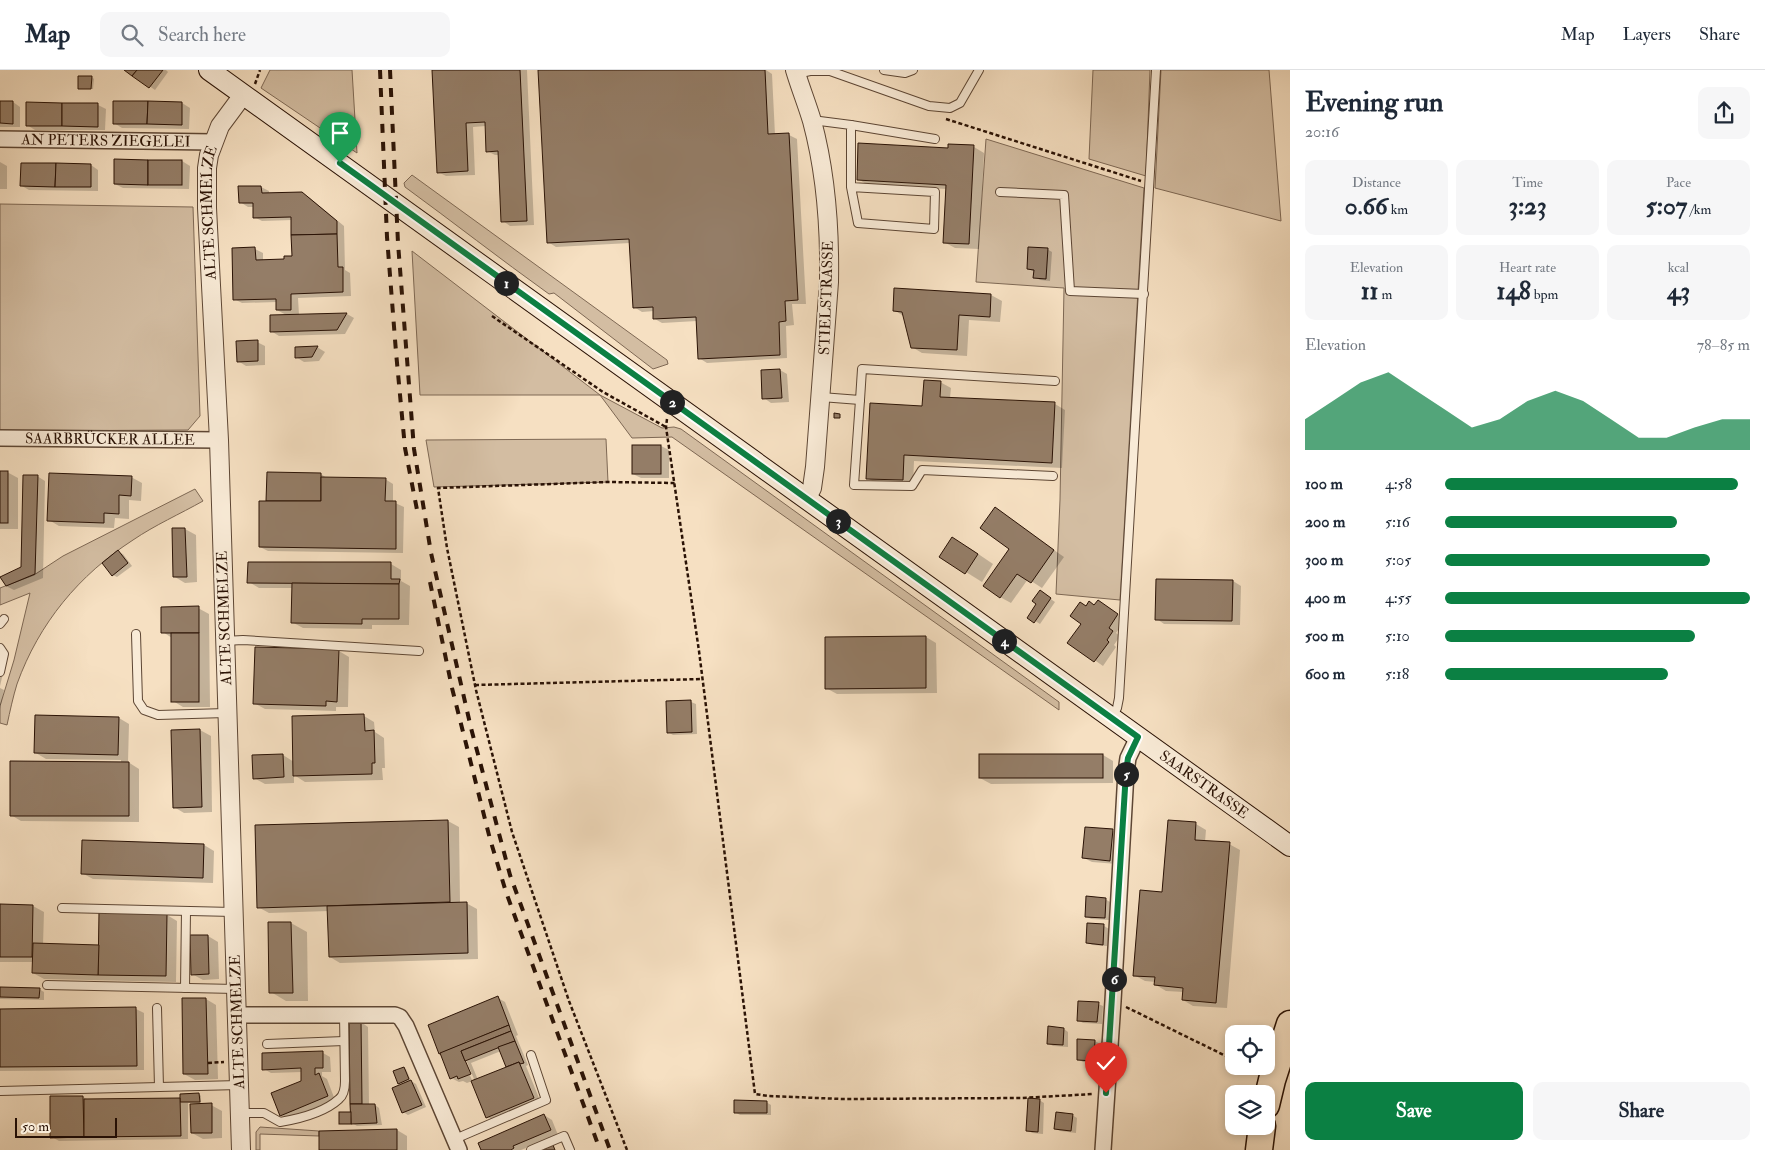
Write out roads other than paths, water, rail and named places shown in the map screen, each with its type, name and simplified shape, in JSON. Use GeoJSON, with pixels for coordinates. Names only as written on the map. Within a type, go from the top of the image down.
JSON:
{"type":"FeatureCollection","features":[{"type":"Feature","properties":{"kind":"highway"},"geometry":{"type":"LineString","coordinates":[[1271,1085],[1290,1024]]}},
{"type":"Feature","properties":{"kind":"highway"},"geometry":{"type":"LineString","coordinates":[[1259,1150],[1261,1135]]}},
{"type":"Feature","properties":{"kind":"main road","name":"SAARSTRASSE"},"geometry":{"type":"LineString","coordinates":[[209,70],[249,90],[674,403],[1290,846]]}},
{"type":"Feature","properties":{"kind":"street","name":"STIELSTRASSE"},"geometry":{"type":"LineString","coordinates":[[795,72],[812,120],[822,170],[830,254],[814,477],[807,498]]}},
{"type":"Feature","properties":{"kind":"street","name":"ALTE SCHMELZE"},"geometry":{"type":"LineString","coordinates":[[241,1150],[219,440],[207,168],[213,142],[223,121],[249,90]]}},
{"type":"Feature","properties":{"kind":"street","name":"AN PETERS ZIEGELEI"},"geometry":{"type":"LineString","coordinates":[[0,139],[213,142]]}},
{"type":"Feature","properties":{"kind":"street","name":"SAARBRÜCKER ALLEE"},"geometry":{"type":"LineString","coordinates":[[0,438],[219,440]]}},
{"type":"Feature","properties":{"kind":"street"},"geometry":{"type":"LineString","coordinates":[[1102,1150],[1113,1001],[1126,772],[1128,758],[1138,737]]}},
{"type":"Feature","properties":{"kind":"street"},"geometry":{"type":"LineString","coordinates":[[237,1015],[391,1013],[400,1017],[406,1026],[457,1144]]}},
{"type":"Feature","properties":{"kind":"lane"},"geometry":{"type":"LineString","coordinates":[[884,70],[905,73],[913,70]]}},
{"type":"Feature","properties":{"kind":"lane"},"geometry":{"type":"LineString","coordinates":[[795,72],[830,71],[929,106],[950,108],[960,103],[978,70]]}},
{"type":"Feature","properties":{"kind":"lane"},"geometry":{"type":"LineString","coordinates":[[1112,718],[1119,698],[1156,70]]}},
{"type":"Feature","properties":{"kind":"lane"},"geometry":{"type":"LineString","coordinates":[[812,120],[934,139]]}},
{"type":"Feature","properties":{"kind":"lane"},"geometry":{"type":"LineString","coordinates":[[851,125],[851,188],[858,223],[934,229],[935,192],[851,188]]}},
{"type":"Feature","properties":{"kind":"lane"},"geometry":{"type":"LineString","coordinates":[[1000,192],[1064,195],[1070,291],[1144,294]]}},
{"type":"Feature","properties":{"kind":"lane"},"geometry":{"type":"LineString","coordinates":[[1053,476],[922,470],[912,486],[854,485],[862,369],[1055,381]]}},
{"type":"Feature","properties":{"kind":"lane"},"geometry":{"type":"LineString","coordinates":[[821,397],[860,400]]}},
{"type":"Feature","properties":{"kind":"lane"},"geometry":{"type":"LineString","coordinates":[[136,634],[138,701],[144,710],[158,715],[226,713]]}},
{"type":"Feature","properties":{"kind":"lane"},"geometry":{"type":"LineString","coordinates":[[224,641],[243,640],[419,651]]}},
{"type":"Feature","properties":{"kind":"lane"},"geometry":{"type":"LineString","coordinates":[[0,648],[4,654],[0,672]]}},
{"type":"Feature","properties":{"kind":"lane"},"geometry":{"type":"LineString","coordinates":[[62,908],[233,912]]}},
{"type":"Feature","properties":{"kind":"lane"},"geometry":{"type":"LineString","coordinates":[[185,988],[186,911]]}},
{"type":"Feature","properties":{"kind":"lane"},"geometry":{"type":"LineString","coordinates":[[47,985],[236,989]]}},
{"type":"Feature","properties":{"kind":"lane"},"geometry":{"type":"LineString","coordinates":[[157,1008],[159,1087]]}},
{"type":"Feature","properties":{"kind":"lane"},"geometry":{"type":"LineString","coordinates":[[240,1113],[264,1113],[280,1122],[316,1112],[340,1099],[344,1091],[345,1081],[344,1014]]}},
{"type":"Feature","properties":{"kind":"lane"},"geometry":{"type":"LineString","coordinates":[[267,1044],[344,1041]]}},
{"type":"Feature","properties":{"kind":"lane"},"geometry":{"type":"LineString","coordinates":[[457,1144],[546,1100],[531,1055]]}},
{"type":"Feature","properties":{"kind":"lane"},"geometry":{"type":"LineString","coordinates":[[0,1091],[239,1085]]}},
{"type":"Feature","properties":{"kind":"lane"},"geometry":{"type":"LineString","coordinates":[[531,1150],[564,1136],[570,1150]]}},
{"type":"Feature","properties":{"kind":"railway"},"geometry":{"type":"LineString","coordinates":[[380,70],[387,237],[396,352],[405,448],[418,515]]}},
{"type":"Feature","properties":{"kind":"railway"},"geometry":{"type":"LineString","coordinates":[[390,70],[398,243],[414,449],[431,553],[471,728],[510,875],[610,1150]]}},
{"type":"Feature","properties":{"kind":"railway"},"geometry":{"type":"LineString","coordinates":[[430,582],[452,688],[490,839],[506,892],[600,1150]]}}]}
